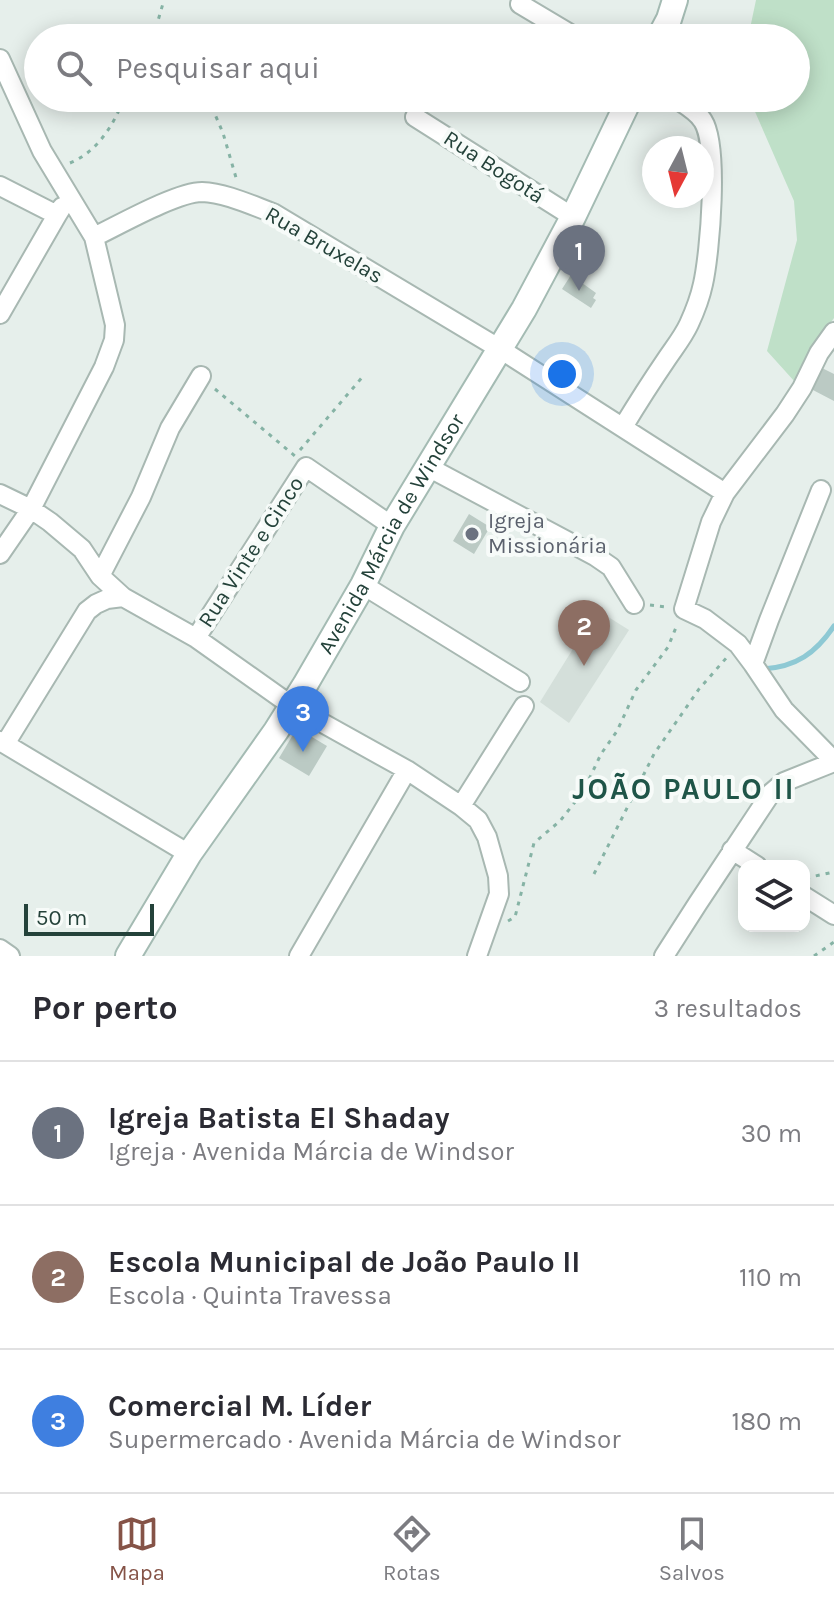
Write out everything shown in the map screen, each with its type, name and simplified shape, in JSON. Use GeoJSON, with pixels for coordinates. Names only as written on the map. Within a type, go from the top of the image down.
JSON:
{"type":"FeatureCollection","features":[{"type":"Feature","properties":{"kind":"street"},"geometry":{"type":"LineString","coordinates":[[665,24],[675,0]]}},
{"type":"Feature","properties":{"kind":"street"},"geometry":{"type":"LineString","coordinates":[[520,4],[554,24]]}},
{"type":"Feature","properties":{"kind":"street"},"geometry":{"type":"LineString","coordinates":[[0,59],[52,171],[94,237],[115,325],[114,340],[104,367],[31,509],[0,554]]}},
{"type":"Feature","properties":{"kind":"street","name":"Avenida Márcia de Windsor"},"geometry":{"type":"LineString","coordinates":[[128,956],[189,854],[292,706],[363,585],[392,526],[524,309],[623,112]]}},
{"type":"Feature","properties":{"kind":"street"},"geometry":{"type":"LineString","coordinates":[[623,427],[687,328],[704,282],[709,248],[712,156],[710,138],[703,120],[694,112]]}},
{"type":"Feature","properties":{"kind":"street","name":"Rua Bogotá"},"geometry":{"type":"LineString","coordinates":[[415,117],[573,217]]}},
{"type":"Feature","properties":{"kind":"street"},"geometry":{"type":"LineString","coordinates":[[0,186],[57,215]]}},
{"type":"Feature","properties":{"kind":"street","name":"Rua Bruxelas"},"geometry":{"type":"LineString","coordinates":[[94,237],[174,199],[198,192],[273,213],[500,349],[725,493]]}},
{"type":"Feature","properties":{"kind":"street"},"geometry":{"type":"LineString","coordinates":[[0,314],[69,195]]}},
{"type":"Feature","properties":{"kind":"street"},"geometry":{"type":"LineString","coordinates":[[664,956],[771,793],[784,782],[834,762],[784,710],[738,644],[705,619],[684,609],[711,522],[725,493],[785,414],[834,332]]}},
{"type":"Feature","properties":{"kind":"street"},"geometry":{"type":"LineString","coordinates":[[100,576],[141,497],[170,428],[201,376]]}},
{"type":"Feature","properties":{"kind":"street"},"geometry":{"type":"LineString","coordinates":[[300,462],[392,526]]}},
{"type":"Feature","properties":{"kind":"street","name":"Rua Vinte e Cinco"},"geometry":{"type":"LineString","coordinates":[[196,638],[300,462]]}},
{"type":"Feature","properties":{"kind":"street"},"geometry":{"type":"LineString","coordinates":[[428,467],[595,556],[611,567],[634,604]]}},
{"type":"Feature","properties":{"kind":"street"},"geometry":{"type":"LineString","coordinates":[[753,664],[821,490]]}},
{"type":"Feature","properties":{"kind":"street"},"geometry":{"type":"LineString","coordinates":[[0,494],[50,522],[82,549],[100,576],[123,597],[196,638],[292,706],[407,770],[478,820],[487,837],[498,876],[499,894],[477,956]]}},
{"type":"Feature","properties":{"kind":"street"},"geometry":{"type":"LineString","coordinates":[[363,585],[520,682]]}},
{"type":"Feature","properties":{"kind":"street"},"geometry":{"type":"LineString","coordinates":[[123,597],[107,599],[87,611],[2,743],[189,854]]}},
{"type":"Feature","properties":{"kind":"street"},"geometry":{"type":"LineString","coordinates":[[461,806],[524,706]]}},
{"type":"Feature","properties":{"kind":"street"},"geometry":{"type":"LineString","coordinates":[[299,956],[407,770]]}},
{"type":"Feature","properties":{"kind":"street"},"geometry":{"type":"LineString","coordinates":[[732,850],[748,860]]}},
{"type":"Feature","properties":{"kind":"street"},"geometry":{"type":"LineString","coordinates":[[810,900],[834,915]]}},
{"type":"Feature","properties":{"kind":"street"},"geometry":{"type":"LineString","coordinates":[[0,949],[10,956]]}},
{"type":"Feature","properties":{"kind":"path"},"geometry":{"type":"LineString","coordinates":[[157,24],[164,0]]}},
{"type":"Feature","properties":{"kind":"path"},"geometry":{"type":"LineString","coordinates":[[52,171],[86,157],[119,112]]}},
{"type":"Feature","properties":{"kind":"path"},"geometry":{"type":"LineString","coordinates":[[214,112],[242,202]]}},
{"type":"Feature","properties":{"kind":"path"},"geometry":{"type":"LineString","coordinates":[[201,376],[300,462],[365,374]]}},
{"type":"Feature","properties":{"kind":"path"},"geometry":{"type":"LineString","coordinates":[[486,931],[515,917],[534,843],[560,821],[583,792],[636,690],[668,647],[684,609],[634,604]]}},
{"type":"Feature","properties":{"kind":"path"},"geometry":{"type":"LineString","coordinates":[[594,874],[654,754],[699,689],[738,644]]}},
{"type":"Feature","properties":{"kind":"path"},"geometry":{"type":"LineString","coordinates":[[810,878],[834,872]]}},
{"type":"Feature","properties":{"kind":"path"},"geometry":{"type":"LineString","coordinates":[[814,956],[834,942]]}},
{"type":"Feature","properties":{"kind":"shaded area"},"geometry":{"type":"Polygon","coordinates":[[[597,610],[629,630],[569,723],[540,702],[597,610]]]}},
{"type":"Feature","properties":{"kind":"green space"},"geometry":{"type":"Polygon","coordinates":[[[756,0],[834,0],[834,318],[807,355],[795,382],[767,351],[797,240],[794,201],[755,112],[810,112],[810,24],[751,24],[756,0]]]}},
{"type":"Feature","properties":{"kind":"building"},"geometry":{"type":"Polygon","coordinates":[[[571,275],[596,293],[591,308],[562,289],[571,275]]]}},
{"type":"Feature","properties":{"kind":"building"},"geometry":{"type":"Polygon","coordinates":[[[822,368],[834,374],[834,401],[811,389],[822,368]]]}},
{"type":"Feature","properties":{"kind":"building","name":"Igreja Missionária"},"geometry":{"type":"Polygon","coordinates":[[[469,514],[490,527],[474,554],[453,541],[469,514]]]}},
{"type":"Feature","properties":{"kind":"building"},"geometry":{"type":"Polygon","coordinates":[[[297,728],[327,746],[309,776],[279,758],[297,728]]]}},
{"type":"Feature","properties":{"kind":"waterway"},"geometry":{"type":"LineString","coordinates":[[763,669],[775,668],[804,657],[820,644],[834,626]]}},
{"type":"Feature","properties":{"kind":"place","name":"Igreja Batista El Shaday"},"geometry":{"type":"Point","coordinates":[579,291]}},
{"type":"Feature","properties":{"kind":"place","name":"Igreja Missionária"},"geometry":{"type":"Point","coordinates":[472,534]}},
{"type":"Feature","properties":{"kind":"place","name":"Escola Municipal de João Paulo II"},"geometry":{"type":"Point","coordinates":[584,666]}},
{"type":"Feature","properties":{"kind":"place","name":"Comercial M. Líder"},"geometry":{"type":"Point","coordinates":[303,752]}},
{"type":"Feature","properties":{"kind":"district","name":"JOÃO PAULO II"},"geometry":{"type":"Point","coordinates":[684,789]}}]}
